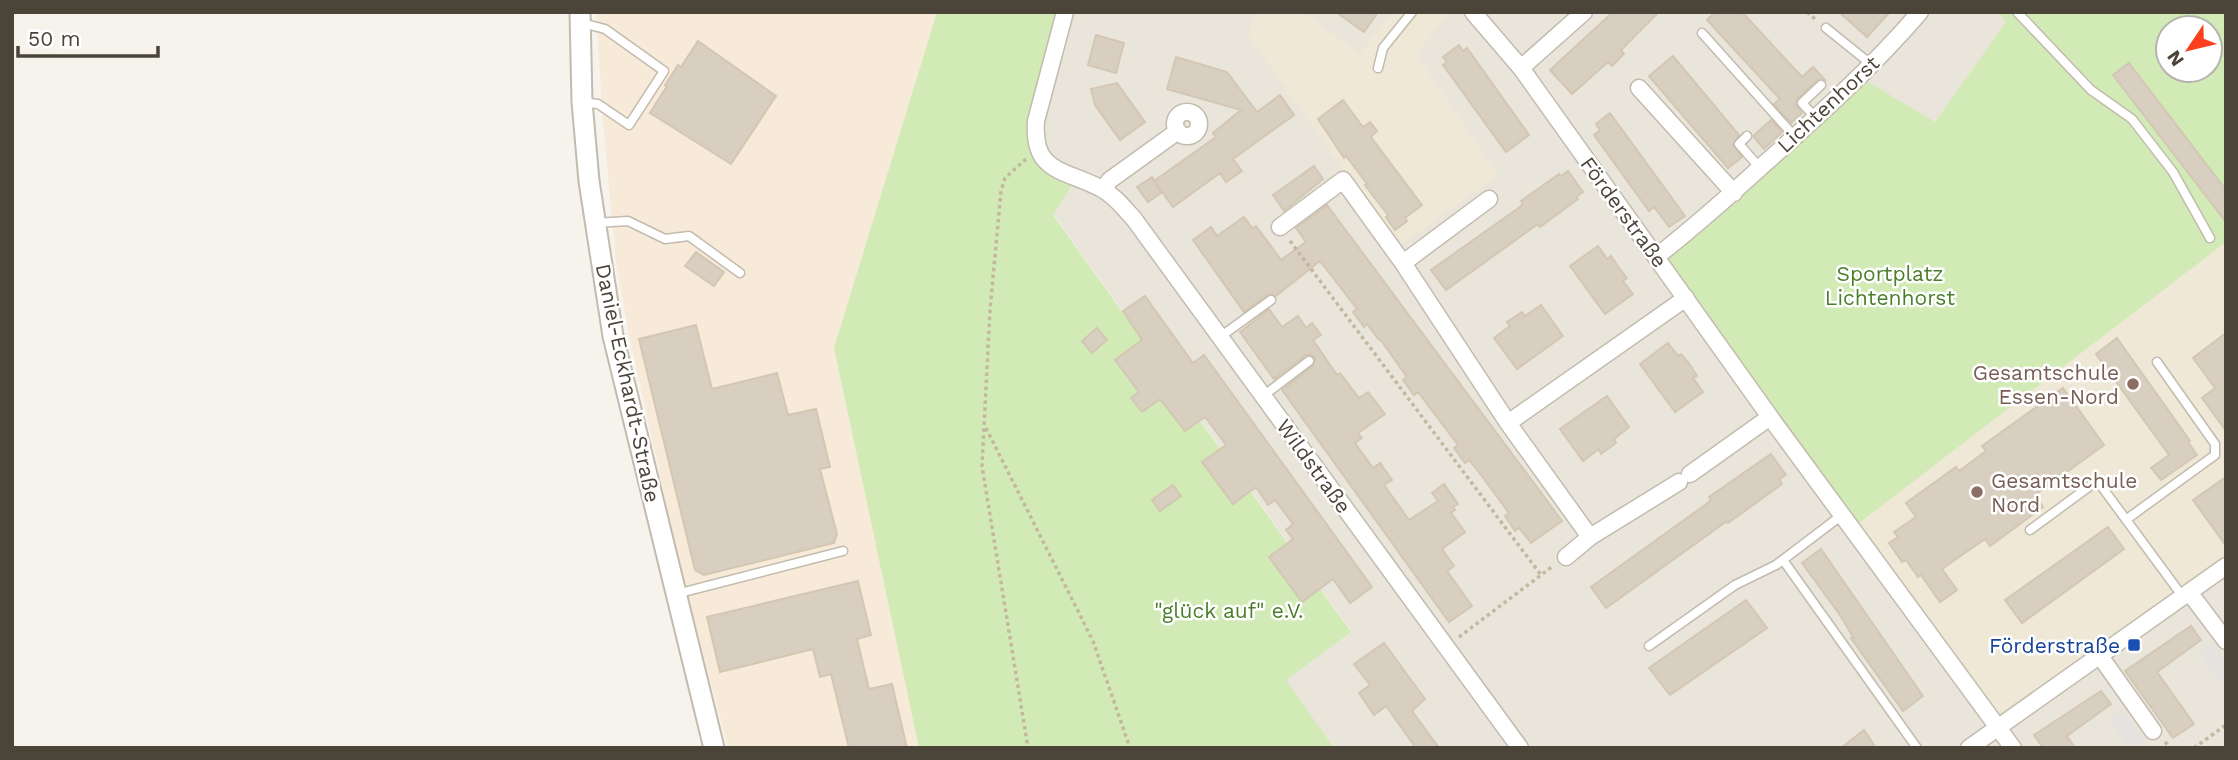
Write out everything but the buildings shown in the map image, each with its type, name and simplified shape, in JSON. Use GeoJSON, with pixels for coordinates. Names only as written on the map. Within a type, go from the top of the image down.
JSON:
{"type":"FeatureCollection","features":[{"type":"Feature","properties":{"kind":"street"},"geometry":{"type":"LineString","coordinates":[[1038,152],[1036,121],[1065,12]]}},
{"type":"Feature","properties":{"kind":"street","name":"Förderstraße"},"geometry":{"type":"LineString","coordinates":[[1473,12],[1521,68],[1770,417],[2012,748]]}},
{"type":"Feature","properties":{"kind":"street"},"geometry":{"type":"LineString","coordinates":[[1521,68],[1584,12]]}},
{"type":"Feature","properties":{"kind":"street","name":"Lichtenhorst"},"geometry":{"type":"LineString","coordinates":[[1656,257],[1734,193],[1816,118],[1872,65],[1920,12]]}},
{"type":"Feature","properties":{"kind":"street","name":"Daniel-Eckhardt-Straße"},"geometry":{"type":"LineString","coordinates":[[580,17],[582,102],[594,223],[613,336],[714,748]]}},
{"type":"Feature","properties":{"kind":"street"},"geometry":{"type":"LineString","coordinates":[[1639,88],[1734,193]]}},
{"type":"Feature","properties":{"kind":"street"},"geometry":{"type":"LineString","coordinates":[[1103,189],[1110,180],[1178,131]]}},
{"type":"Feature","properties":{"kind":"street","name":"Wildstraße"},"geometry":{"type":"LineString","coordinates":[[1038,152],[1054,169],[1103,189],[1134,219],[1520,748]]}},
{"type":"Feature","properties":{"kind":"street"},"geometry":{"type":"LineString","coordinates":[[1280,227],[1343,180],[1403,263],[1508,423],[1590,537]]}},
{"type":"Feature","properties":{"kind":"street"},"geometry":{"type":"LineString","coordinates":[[1403,263],[1489,199]]}},
{"type":"Feature","properties":{"kind":"street"},"geometry":{"type":"LineString","coordinates":[[1508,423],[1686,298]]}},
{"type":"Feature","properties":{"kind":"street"},"geometry":{"type":"LineString","coordinates":[[1566,556],[1590,537],[1684,478],[1770,417]]}},
{"type":"Feature","properties":{"kind":"street"},"geometry":{"type":"LineString","coordinates":[[1969,748],[2226,566]]}},
{"type":"Feature","properties":{"kind":"street"},"geometry":{"type":"LineString","coordinates":[[2186,595],[2226,641]]}},
{"type":"Feature","properties":{"kind":"street"},"geometry":{"type":"LineString","coordinates":[[2100,656],[2153,731]]}},
{"type":"Feature","properties":{"kind":"lane"},"geometry":{"type":"LineString","coordinates":[[1378,68],[1383,48],[1412,12]]}},
{"type":"Feature","properties":{"kind":"lane"},"geometry":{"type":"LineString","coordinates":[[2017,12],[2091,90],[2132,119],[2173,172],[2210,238]]}},
{"type":"Feature","properties":{"kind":"lane"},"geometry":{"type":"LineString","coordinates":[[580,17],[605,29],[664,71],[629,125],[598,104],[582,102]]}},
{"type":"Feature","properties":{"kind":"lane"},"geometry":{"type":"LineString","coordinates":[[1826,28],[1872,65]]}},
{"type":"Feature","properties":{"kind":"lane"},"geometry":{"type":"LineString","coordinates":[[1702,33],[1795,137]]}},
{"type":"Feature","properties":{"kind":"lane"},"geometry":{"type":"LineString","coordinates":[[1816,118],[1802,103],[1821,85]]}},
{"type":"Feature","properties":{"kind":"lane"},"geometry":{"type":"LineString","coordinates":[[1747,136],[1739,144],[1760,168]]}},
{"type":"Feature","properties":{"kind":"lane"},"geometry":{"type":"LineString","coordinates":[[594,223],[628,221],[665,239],[690,236],[740,273]]}},
{"type":"Feature","properties":{"kind":"lane"},"geometry":{"type":"LineString","coordinates":[[1220,337],[1270,300]]}},
{"type":"Feature","properties":{"kind":"lane"},"geometry":{"type":"LineString","coordinates":[[1263,396],[1310,361]]}},
{"type":"Feature","properties":{"kind":"lane"},"geometry":{"type":"LineString","coordinates":[[2127,519],[2215,455],[2215,444],[2157,362]]}},
{"type":"Feature","properties":{"kind":"lane"},"geometry":{"type":"LineString","coordinates":[[2030,530],[2094,483],[2099,483],[2186,595]]}},
{"type":"Feature","properties":{"kind":"lane"},"geometry":{"type":"LineString","coordinates":[[1648,646],[1734,585],[1783,560],[1842,515]]}},
{"type":"Feature","properties":{"kind":"lane"},"geometry":{"type":"LineString","coordinates":[[676,594],[843,551]]}},
{"type":"Feature","properties":{"kind":"lane"},"geometry":{"type":"LineString","coordinates":[[1783,560],[1917,748]]}},
{"type":"Feature","properties":{"kind":"path"},"geometry":{"type":"LineString","coordinates":[[1028,748],[982,466],[990,310],[1001,191],[1005,178],[1038,152]]}},
{"type":"Feature","properties":{"kind":"path"},"geometry":{"type":"LineString","coordinates":[[1280,227],[1541,575]]}},
{"type":"Feature","properties":{"kind":"path"},"geometry":{"type":"LineString","coordinates":[[986,428],[1093,641],[1130,748]]}},
{"type":"Feature","properties":{"kind":"path"},"geometry":{"type":"LineString","coordinates":[[1446,647],[1566,556]]}},
{"type":"Feature","properties":{"kind":"path"},"geometry":{"type":"LineString","coordinates":[[2194,748],[2226,725]]}},
{"type":"Feature","properties":{"kind":"shaded area"},"geometry":{"type":"Polygon","coordinates":[[[596,12],[937,12],[834,348],[919,748],[728,748],[682,573],[630,340],[616,263],[596,12]]]}},
{"type":"Feature","properties":{"kind":"shaded area"},"geometry":{"type":"Polygon","coordinates":[[[1068,12],[2142,12],[2154,39],[2154,84],[2205,84],[2226,92],[2226,748],[1333,748],[1285,680],[1351,631],[1053,214],[1075,180],[1046,159],[1039,121],[1068,12]]]}},
{"type":"Feature","properties":{"kind":"shaded area"},"geometry":{"type":"Polygon","coordinates":[[[1255,12],[1303,12],[1360,54],[1392,12],[1451,12],[1416,54],[1498,175],[1398,247],[1248,35],[1255,12]]]}},
{"type":"Feature","properties":{"kind":"shaded area","name":"Gesamtschule Essen-Nord"},"geometry":{"type":"Polygon","coordinates":[[[2226,242],[2226,559],[1996,723],[1855,526],[2226,242]]]}},
{"type":"Feature","properties":{"kind":"shaded area"},"geometry":{"type":"Polygon","coordinates":[[[2213,642],[2226,659],[2226,679],[2222,683],[2199,653],[2213,642]]]}},
{"type":"Feature","properties":{"kind":"shaded area"},"geometry":{"type":"Polygon","coordinates":[[[2122,710],[2145,739],[2133,748],[2129,748],[2108,721],[2122,710]]]}},
{"type":"Feature","properties":{"kind":"green space","name":"\"glück auf\" e.V."},"geometry":{"type":"Polygon","coordinates":[[[937,12],[1063,12],[1032,136],[1075,180],[1053,215],[1351,632],[1286,680],[1334,748],[919,748],[834,348],[937,12]]]}},
{"type":"Feature","properties":{"kind":"green space","name":"Sportplatz Lichtenhorst"},"geometry":{"type":"Polygon","coordinates":[[[1998,12],[2226,12],[2226,242],[1855,526],[1662,257],[1863,79],[1935,122],[2006,22],[1998,12]]]}},
{"type":"Feature","properties":{"kind":"place","name":"Gesamtschule Essen-Nord"},"geometry":{"type":"Point","coordinates":[2133,384]}},
{"type":"Feature","properties":{"kind":"place","name":"Gesamtschule Nord"},"geometry":{"type":"Point","coordinates":[1977,492]}},
{"type":"Feature","properties":{"kind":"place","name":"Förderstraße"},"geometry":{"type":"Point","coordinates":[2134,645]}}]}
